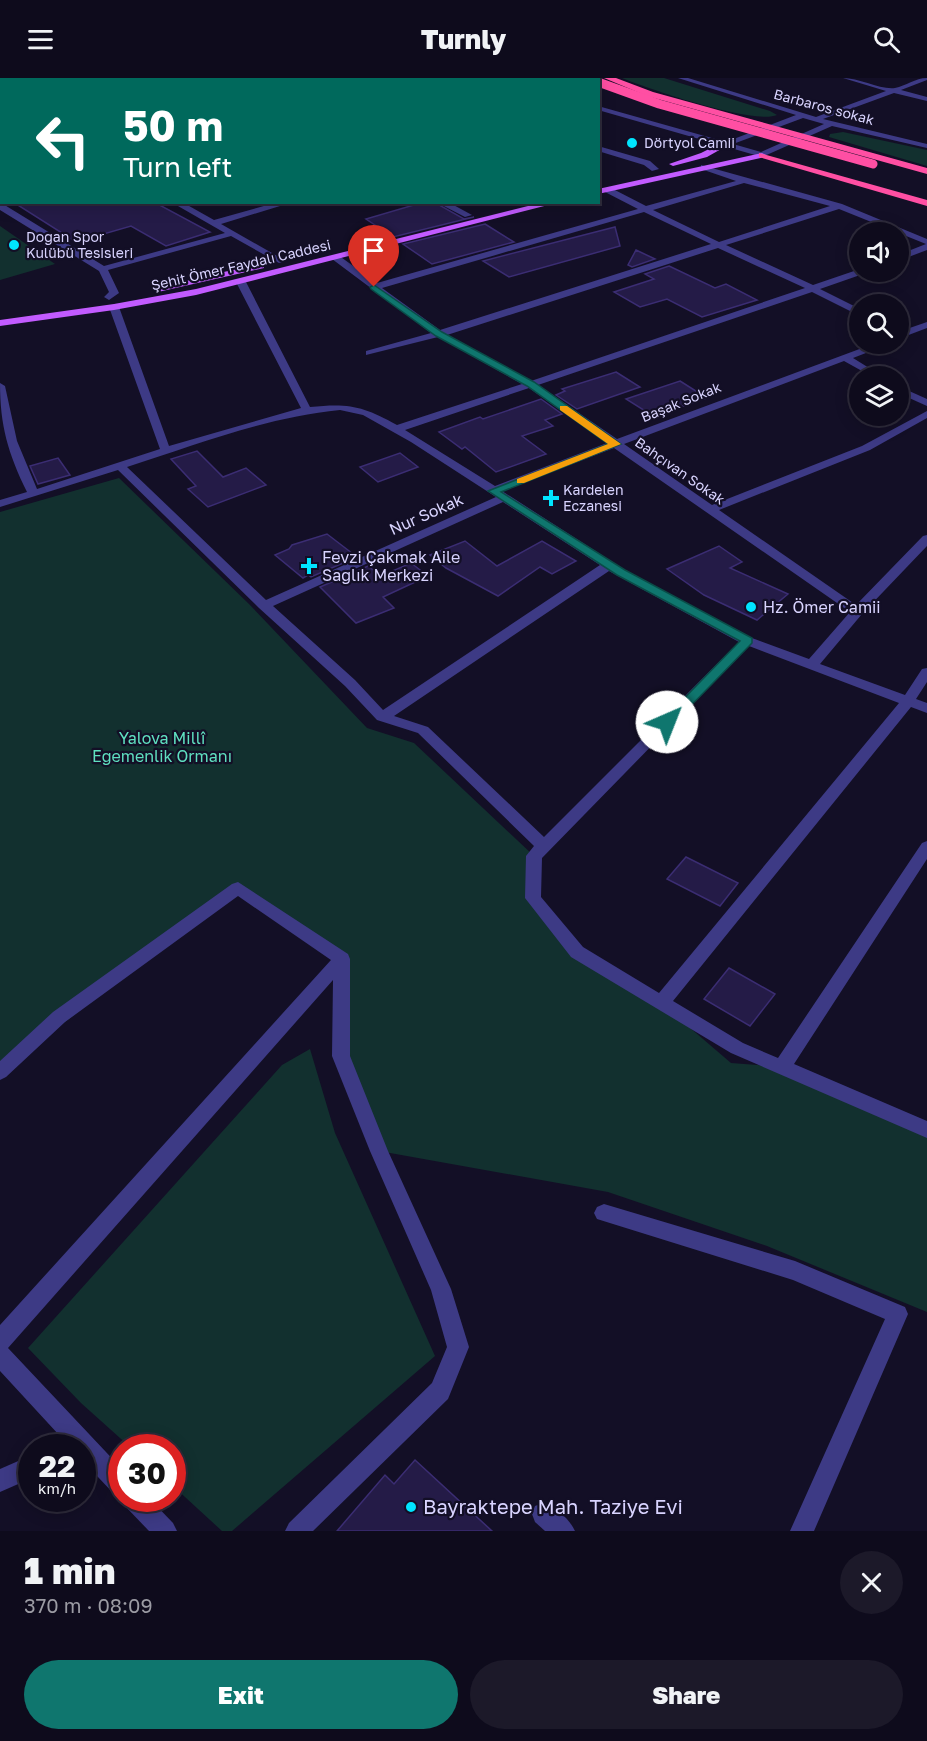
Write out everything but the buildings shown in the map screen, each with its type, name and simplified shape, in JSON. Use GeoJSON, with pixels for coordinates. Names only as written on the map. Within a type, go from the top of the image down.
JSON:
{"type":"FeatureCollection","features":[{"type":"Feature","properties":{"kind":"highway"},"geometry":{"type":"LineString","coordinates":[[608,78],[651,94],[927,171]]}},
{"type":"Feature","properties":{"kind":"highway"},"geometry":{"type":"LineString","coordinates":[[600,83],[668,106],[927,179]]}},
{"type":"Feature","properties":{"kind":"highway"},"geometry":{"type":"LineString","coordinates":[[641,108],[857,171]]}},
{"type":"Feature","properties":{"kind":"highway"},"geometry":{"type":"LineString","coordinates":[[762,155],[927,203]]}},
{"type":"Feature","properties":{"kind":"main road"},"geometry":{"type":"LineString","coordinates":[[644,172],[704,155],[726,144]]}},
{"type":"Feature","properties":{"kind":"main road"},"geometry":{"type":"LineString","coordinates":[[603,191],[762,155]]}},
{"type":"Feature","properties":{"kind":"main road"},"geometry":{"type":"LineString","coordinates":[[600,182],[632,174]]}},
{"type":"Feature","properties":{"kind":"main road","name":"Şehit Ömer Faydalı Caddesi"},"geometry":{"type":"LineString","coordinates":[[0,312],[112,302],[512,204]]}},
{"type":"Feature","properties":{"kind":"main road","name":"Şehit Ömer Faydalı Caddesi"},"geometry":{"type":"LineString","coordinates":[[0,323],[112,302],[241,282],[548,204]]}},
{"type":"Feature","properties":{"kind":"street","name":"Barbaros sokak"},"geometry":{"type":"LineString","coordinates":[[681,78],[814,120],[927,146]]}},
{"type":"Feature","properties":{"kind":"street"},"geometry":{"type":"LineString","coordinates":[[846,78],[927,99]]}},
{"type":"Feature","properties":{"kind":"street"},"geometry":{"type":"LineString","coordinates":[[814,120],[927,78]]}},
{"type":"Feature","properties":{"kind":"street"},"geometry":{"type":"LineString","coordinates":[[600,109],[762,155],[831,124]]}},
{"type":"Feature","properties":{"kind":"street"},"geometry":{"type":"LineString","coordinates":[[726,144],[801,116]]}},
{"type":"Feature","properties":{"kind":"street"},"geometry":{"type":"LineString","coordinates":[[600,149],[647,163],[655,169]]}},
{"type":"Feature","properties":{"kind":"street"},"geometry":{"type":"LineString","coordinates":[[704,167],[744,181],[839,206],[927,242]]}},
{"type":"Feature","properties":{"kind":"street"},"geometry":{"type":"LineString","coordinates":[[374,287],[744,181]]}},
{"type":"Feature","properties":{"kind":"street"},"geometry":{"type":"LineString","coordinates":[[603,191],[814,288],[849,307]]}},
{"type":"Feature","properties":{"kind":"street"},"geometry":{"type":"LineString","coordinates":[[180,204],[282,261]]}},
{"type":"Feature","properties":{"kind":"street"},"geometry":{"type":"LineString","coordinates":[[214,223],[282,204]]}},
{"type":"Feature","properties":{"kind":"street"},"geometry":{"type":"LineString","coordinates":[[444,204],[468,215]]}},
{"type":"Feature","properties":{"kind":"street"},"geometry":{"type":"LineString","coordinates":[[0,206],[103,269],[114,293],[112,302],[166,452]]}},
{"type":"Feature","properties":{"kind":"street"},"geometry":{"type":"LineString","coordinates":[[370,353],[439,334],[839,206]]}},
{"type":"Feature","properties":{"kind":"street"},"geometry":{"type":"LineString","coordinates":[[103,269],[234,233]]}},
{"type":"Feature","properties":{"kind":"street"},"geometry":{"type":"LineString","coordinates":[[909,254],[927,247]]}},
{"type":"Feature","properties":{"kind":"street","name":"Bahçıvan Sokak"},"geometry":{"type":"LineString","coordinates":[[335,257],[439,334],[531,384],[857,611]]}},
{"type":"Feature","properties":{"kind":"street"},"geometry":{"type":"LineString","coordinates":[[396,429],[849,276]]}},
{"type":"Feature","properties":{"kind":"street"},"geometry":{"type":"LineString","coordinates":[[241,282],[307,410]]}},
{"type":"Feature","properties":{"kind":"street"},"geometry":{"type":"LineString","coordinates":[[909,332],[927,325]]}},
{"type":"Feature","properties":{"kind":"street","name":"Başak Sokak"},"geometry":{"type":"LineString","coordinates":[[498,494],[719,403],[854,354]]}},
{"type":"Feature","properties":{"kind":"street"},"geometry":{"type":"LineString","coordinates":[[846,357],[861,366]]}},
{"type":"Feature","properties":{"kind":"street"},"geometry":{"type":"LineString","coordinates":[[0,386],[6,422],[17,463],[33,493]]}},
{"type":"Feature","properties":{"kind":"street"},"geometry":{"type":"LineString","coordinates":[[909,394],[927,403]]}},
{"type":"Feature","properties":{"kind":"street"},"geometry":{"type":"LineString","coordinates":[[0,504],[228,431],[307,410],[340,407],[366,411],[609,565],[747,641],[927,708]]}},
{"type":"Feature","properties":{"kind":"street"},"geometry":{"type":"LineString","coordinates":[[709,510],[866,448],[927,414]]}},
{"type":"Feature","properties":{"kind":"street"},"geometry":{"type":"LineString","coordinates":[[121,467],[264,605],[350,683],[382,717],[423,730],[544,846]]}},
{"type":"Feature","properties":{"kind":"street","name":"Nur Sokak"},"geometry":{"type":"LineString","coordinates":[[264,605],[498,494]]}},
{"type":"Feature","properties":{"kind":"street"},"geometry":{"type":"LineString","coordinates":[[812,665],[857,611],[927,539]]}},
{"type":"Feature","properties":{"kind":"street"},"geometry":{"type":"LineString","coordinates":[[382,717],[609,565]]}},
{"type":"Feature","properties":{"kind":"street"},"geometry":{"type":"LineString","coordinates":[[747,641],[534,856],[533,898],[577,952],[737,1048],[927,1130]]}},
{"type":"Feature","properties":{"kind":"street"},"geometry":{"type":"LineString","coordinates":[[661,1003],[908,701],[927,672]]}},
{"type":"Feature","properties":{"kind":"street"},"geometry":{"type":"LineString","coordinates":[[782,1067],[927,847]]}},
{"type":"Feature","properties":{"kind":"street"},"geometry":{"type":"LineString","coordinates":[[0,1072],[59,1017],[238,888],[342,959]]}},
{"type":"Feature","properties":{"kind":"street"},"geometry":{"type":"LineString","coordinates":[[0,1341],[342,959]]}},
{"type":"Feature","properties":{"kind":"street"},"geometry":{"type":"LineString","coordinates":[[297,1531],[440,1391],[458,1347],[441,1289],[379,1151],[341,1056],[342,959]]}},
{"type":"Feature","properties":{"kind":"street"},"geometry":{"type":"LineString","coordinates":[[604,1213],[795,1271],[898,1314],[802,1531]]}},
{"type":"Feature","properties":{"kind":"street"},"geometry":{"type":"LineString","coordinates":[[0,1354],[64,1434]]}},
{"type":"Feature","properties":{"kind":"street"},"geometry":{"type":"LineString","coordinates":[[96,1464],[108,1474]]}},
{"type":"Feature","properties":{"kind":"street"},"geometry":{"type":"LineString","coordinates":[[0,1481],[18,1473]]}},
{"type":"Feature","properties":{"kind":"street"},"geometry":{"type":"LineString","coordinates":[[147,1512],[165,1531]]}},
{"type":"Feature","properties":{"kind":"street"},"geometry":{"type":"LineString","coordinates":[[543,1514],[563,1531]]}},
{"type":"Feature","properties":{"kind":"green space"},"geometry":{"type":"Polygon","coordinates":[[[622,78],[664,78],[777,115],[765,117],[725,111],[622,78]]]}},
{"type":"Feature","properties":{"kind":"green space"},"geometry":{"type":"Polygon","coordinates":[[[843,132],[927,150],[927,166],[829,137],[830,134],[843,132]]]}},
{"type":"Feature","properties":{"kind":"green space","name":"Doğan Spor Kulübü Tesisleri"},"geometry":{"type":"Polygon","coordinates":[[[0,226],[55,264],[0,280],[0,226]]]}},
{"type":"Feature","properties":{"kind":"green space","name":"Yalova Millî Egemenlik Ormanı"},"geometry":{"type":"Polygon","coordinates":[[[119,478],[249,604],[367,728],[414,743],[534,856],[533,898],[577,952],[661,1003],[731,1063],[782,1067],[927,1130],[927,1312],[767,1246],[608,1192],[379,1151],[341,1056],[342,959],[238,889],[0,1072],[0,512],[119,478]]]}},
{"type":"Feature","properties":{"kind":"green space"},"geometry":{"type":"Polygon","coordinates":[[[310,1049],[335,1133],[435,1356],[232,1531],[222,1531],[186,1498],[186,1434],[116,1434],[81,1403],[28,1348],[282,1065],[310,1049]]]}},
{"type":"Feature","properties":{"kind":"slow traffic"},"geometry":{"type":"LineString","coordinates":[[520,481],[616,444],[563,408]]}},
{"type":"Feature","properties":{"kind":"place","name":"Dörtyol Camii"},"geometry":{"type":"Point","coordinates":[632,143]}},
{"type":"Feature","properties":{"kind":"place","name":"Doğan Spor Kulübü Tesisleri"},"geometry":{"type":"Point","coordinates":[14,245]}},
{"type":"Feature","properties":{"kind":"place","name":"Kardelen Eczanesi"},"geometry":{"type":"Point","coordinates":[551,498]}},
{"type":"Feature","properties":{"kind":"place","name":"Fevzi Çakmak Aile Sağlık Merkezi"},"geometry":{"type":"Point","coordinates":[309,566]}},
{"type":"Feature","properties":{"kind":"place","name":"Hz. Ömer Camii"},"geometry":{"type":"Point","coordinates":[751,607]}},
{"type":"Feature","properties":{"kind":"place","name":"Bayraktepe Mah. Taziye Evi"},"geometry":{"type":"Point","coordinates":[411,1507]}},
{"type":"Feature","properties":{"kind":"route"},"geometry":{"type":"LineString","coordinates":[[374,287],[439,334],[531,384],[616,444],[493,491],[621,573],[747,641],[667,722]]}}]}
